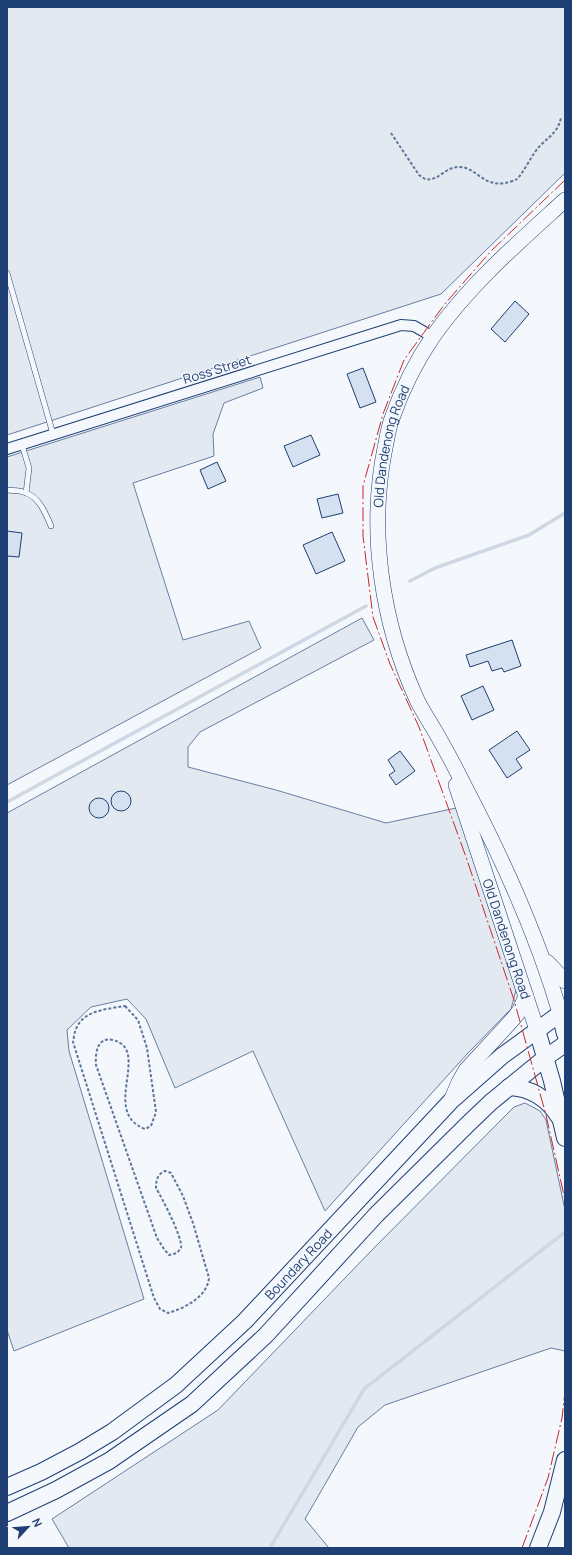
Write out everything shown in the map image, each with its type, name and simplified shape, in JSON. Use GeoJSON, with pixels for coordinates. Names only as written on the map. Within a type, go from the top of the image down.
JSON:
{"type":"FeatureCollection","features":[{"type":"Feature","properties":{"kind":"main road","name":"Old Dandenong Road"},"geometry":{"type":"LineString","coordinates":[[565,200],[474,286],[433,337],[403,391],[391,423],[383,461],[378,500],[382,582],[391,626],[402,661],[418,702],[441,742],[490,838],[528,922],[562,1011],[565,1034]]}},
{"type":"Feature","properties":{"kind":"main road","name":"Old Dandenong Road"},"geometry":{"type":"LineString","coordinates":[[441,742],[537,1030],[565,1138]]}},
{"type":"Feature","properties":{"kind":"main road"},"geometry":{"type":"LineString","coordinates":[[541,955],[565,981]]}},
{"type":"Feature","properties":{"kind":"main road"},"geometry":{"type":"LineString","coordinates":[[451,1101],[466,1070],[514,1018],[520,1010],[526,996]]}},
{"type":"Feature","properties":{"kind":"main road","name":"Boundary Road"},"geometry":{"type":"LineString","coordinates":[[7,1487],[41,1472],[86,1448],[112,1432],[176,1385],[245,1321],[451,1101],[496,1061],[562,1011]]}},
{"type":"Feature","properties":{"kind":"main road","name":"Boundary Road"},"geometry":{"type":"LineString","coordinates":[[7,1513],[56,1490],[109,1461],[192,1404],[266,1335],[376,1215],[468,1124],[509,1087],[565,1044]]}},
{"type":"Feature","properties":{"kind":"main road"},"geometry":{"type":"LineString","coordinates":[[509,1087],[526,1089],[536,1094],[551,1106],[561,1120]]}},
{"type":"Feature","properties":{"kind":"main road"},"geometry":{"type":"LineString","coordinates":[[538,1548],[552,1512],[565,1460]]}},
{"type":"Feature","properties":{"kind":"street","name":"Ross Street"},"geometry":{"type":"LineString","coordinates":[[7,449],[401,325],[414,326],[433,337]]}},
{"type":"Feature","properties":{"kind":"lane"},"geometry":{"type":"LineString","coordinates":[[7,273],[53,434]]}},
{"type":"Feature","properties":{"kind":"lane"},"geometry":{"type":"LineString","coordinates":[[22,445],[29,468],[26,493]]}},
{"type":"Feature","properties":{"kind":"lane"},"geometry":{"type":"LineString","coordinates":[[7,490],[26,493],[35,500],[42,508],[51,526]]}},
{"type":"Feature","properties":{"kind":"path"},"geometry":{"type":"LineString","coordinates":[[391,133],[419,175],[425,179],[435,179],[449,169],[461,167],[467,168],[483,179],[492,183],[500,184],[510,182],[521,174],[534,153],[555,132],[561,117]]}},
{"type":"Feature","properties":{"kind":"path"},"geometry":{"type":"LineString","coordinates":[[125,1006],[138,1020],[147,1048],[156,1112],[151,1126],[145,1129],[138,1126],[132,1120],[125,1103],[129,1057],[126,1047],[108,1039],[101,1042],[95,1055],[100,1079],[157,1238],[169,1255],[177,1253],[181,1248],[176,1229],[156,1188],[156,1181],[160,1173],[165,1171],[171,1174],[183,1196],[193,1223],[209,1278],[208,1286],[193,1301],[168,1313],[160,1309],[154,1298],[73,1042],[76,1030],[82,1019],[105,1009],[125,1006]]}},
{"type":"Feature","properties":{"kind":"shaded area"},"geometry":{"type":"Polygon","coordinates":[[[7,7],[565,7],[565,173],[441,294],[7,435],[7,7]]]}},
{"type":"Feature","properties":{"kind":"shaded area"},"geometry":{"type":"Polygon","coordinates":[[[260,377],[263,388],[224,403],[213,434],[214,456],[133,483],[183,640],[249,621],[261,648],[7,785],[7,457],[260,377]]]}},
{"type":"Feature","properties":{"kind":"shaded area"},"geometry":{"type":"Polygon","coordinates":[[[362,618],[374,640],[200,732],[188,747],[188,767],[276,790],[386,823],[456,808],[516,990],[511,1009],[468,1053],[325,1211],[253,1051],[175,1088],[146,1019],[127,999],[91,1007],[67,1030],[69,1051],[144,1299],[14,1351],[7,1330],[7,813],[362,618]]]}},
{"type":"Feature","properties":{"kind":"shaded area"},"geometry":{"type":"Polygon","coordinates":[[[525,1103],[540,1111],[546,1120],[565,1210],[565,1351],[551,1348],[385,1405],[358,1427],[305,1519],[329,1548],[69,1548],[52,1519],[218,1410],[372,1250],[514,1107],[525,1103]]]}},
{"type":"Feature","properties":{"kind":"building"},"geometry":{"type":"Polygon","coordinates":[[[515,301],[529,314],[505,342],[491,329],[515,301]]]}},
{"type":"Feature","properties":{"kind":"building"},"geometry":{"type":"Polygon","coordinates":[[[363,368],[376,402],[360,408],[347,374],[363,368]]]}},
{"type":"Feature","properties":{"kind":"building"},"geometry":{"type":"Polygon","coordinates":[[[311,435],[320,455],[293,467],[284,446],[311,435]]]}},
{"type":"Feature","properties":{"kind":"building"},"geometry":{"type":"Polygon","coordinates":[[[217,462],[226,481],[208,489],[200,470],[217,462]]]}},
{"type":"Feature","properties":{"kind":"building"},"geometry":{"type":"Polygon","coordinates":[[[338,494],[343,513],[322,518],[317,499],[338,494]]]}},
{"type":"Feature","properties":{"kind":"building"},"geometry":{"type":"Polygon","coordinates":[[[7,531],[22,533],[19,557],[7,556],[7,531]]]}},
{"type":"Feature","properties":{"kind":"building"},"geometry":{"type":"Polygon","coordinates":[[[332,532],[345,561],[316,574],[303,545],[332,532]]]}},
{"type":"Feature","properties":{"kind":"building"},"geometry":{"type":"Polygon","coordinates":[[[512,640],[521,666],[504,672],[502,668],[492,671],[488,661],[470,667],[466,655],[512,640]]]}},
{"type":"Feature","properties":{"kind":"building"},"geometry":{"type":"Polygon","coordinates":[[[483,686],[494,710],[472,720],[461,696],[483,686]]]}},
{"type":"Feature","properties":{"kind":"building"},"geometry":{"type":"Polygon","coordinates":[[[517,731],[530,750],[516,759],[522,768],[507,778],[489,750],[517,731]]]}},
{"type":"Feature","properties":{"kind":"building"},"geometry":{"type":"Polygon","coordinates":[[[400,751],[415,771],[396,785],[389,775],[395,771],[388,760],[400,751]]]}},
{"type":"Feature","properties":{"kind":"building"},"geometry":{"type":"Polygon","coordinates":[[[117,791],[125,791],[131,797],[131,805],[125,811],[117,811],[111,805],[111,797],[117,791]]]}},
{"type":"Feature","properties":{"kind":"building"},"geometry":{"type":"Polygon","coordinates":[[[99,798],[106,801],[109,808],[106,815],[99,818],[92,815],[89,808],[92,801],[99,798]]]}},
{"type":"Feature","properties":{"kind":"waterway"},"geometry":{"type":"LineString","coordinates":[[410,581],[435,568],[529,535],[565,513]]}},
{"type":"Feature","properties":{"kind":"waterway"},"geometry":{"type":"LineString","coordinates":[[7,802],[366,606]]}},
{"type":"Feature","properties":{"kind":"waterway"},"geometry":{"type":"LineString","coordinates":[[270,1548],[364,1389],[565,1232]]}},
{"type":"Feature","properties":{"kind":"power"},"geometry":{"type":"LineString","coordinates":[[565,180],[491,251],[444,305],[404,360],[383,414],[363,486],[363,536],[373,617],[390,664],[419,727],[466,857],[514,1000],[546,1115],[565,1200]]}},
{"type":"Feature","properties":{"kind":"power"},"geometry":{"type":"LineString","coordinates":[[522,1548],[548,1478],[562,1418],[565,1392]]}}]}
